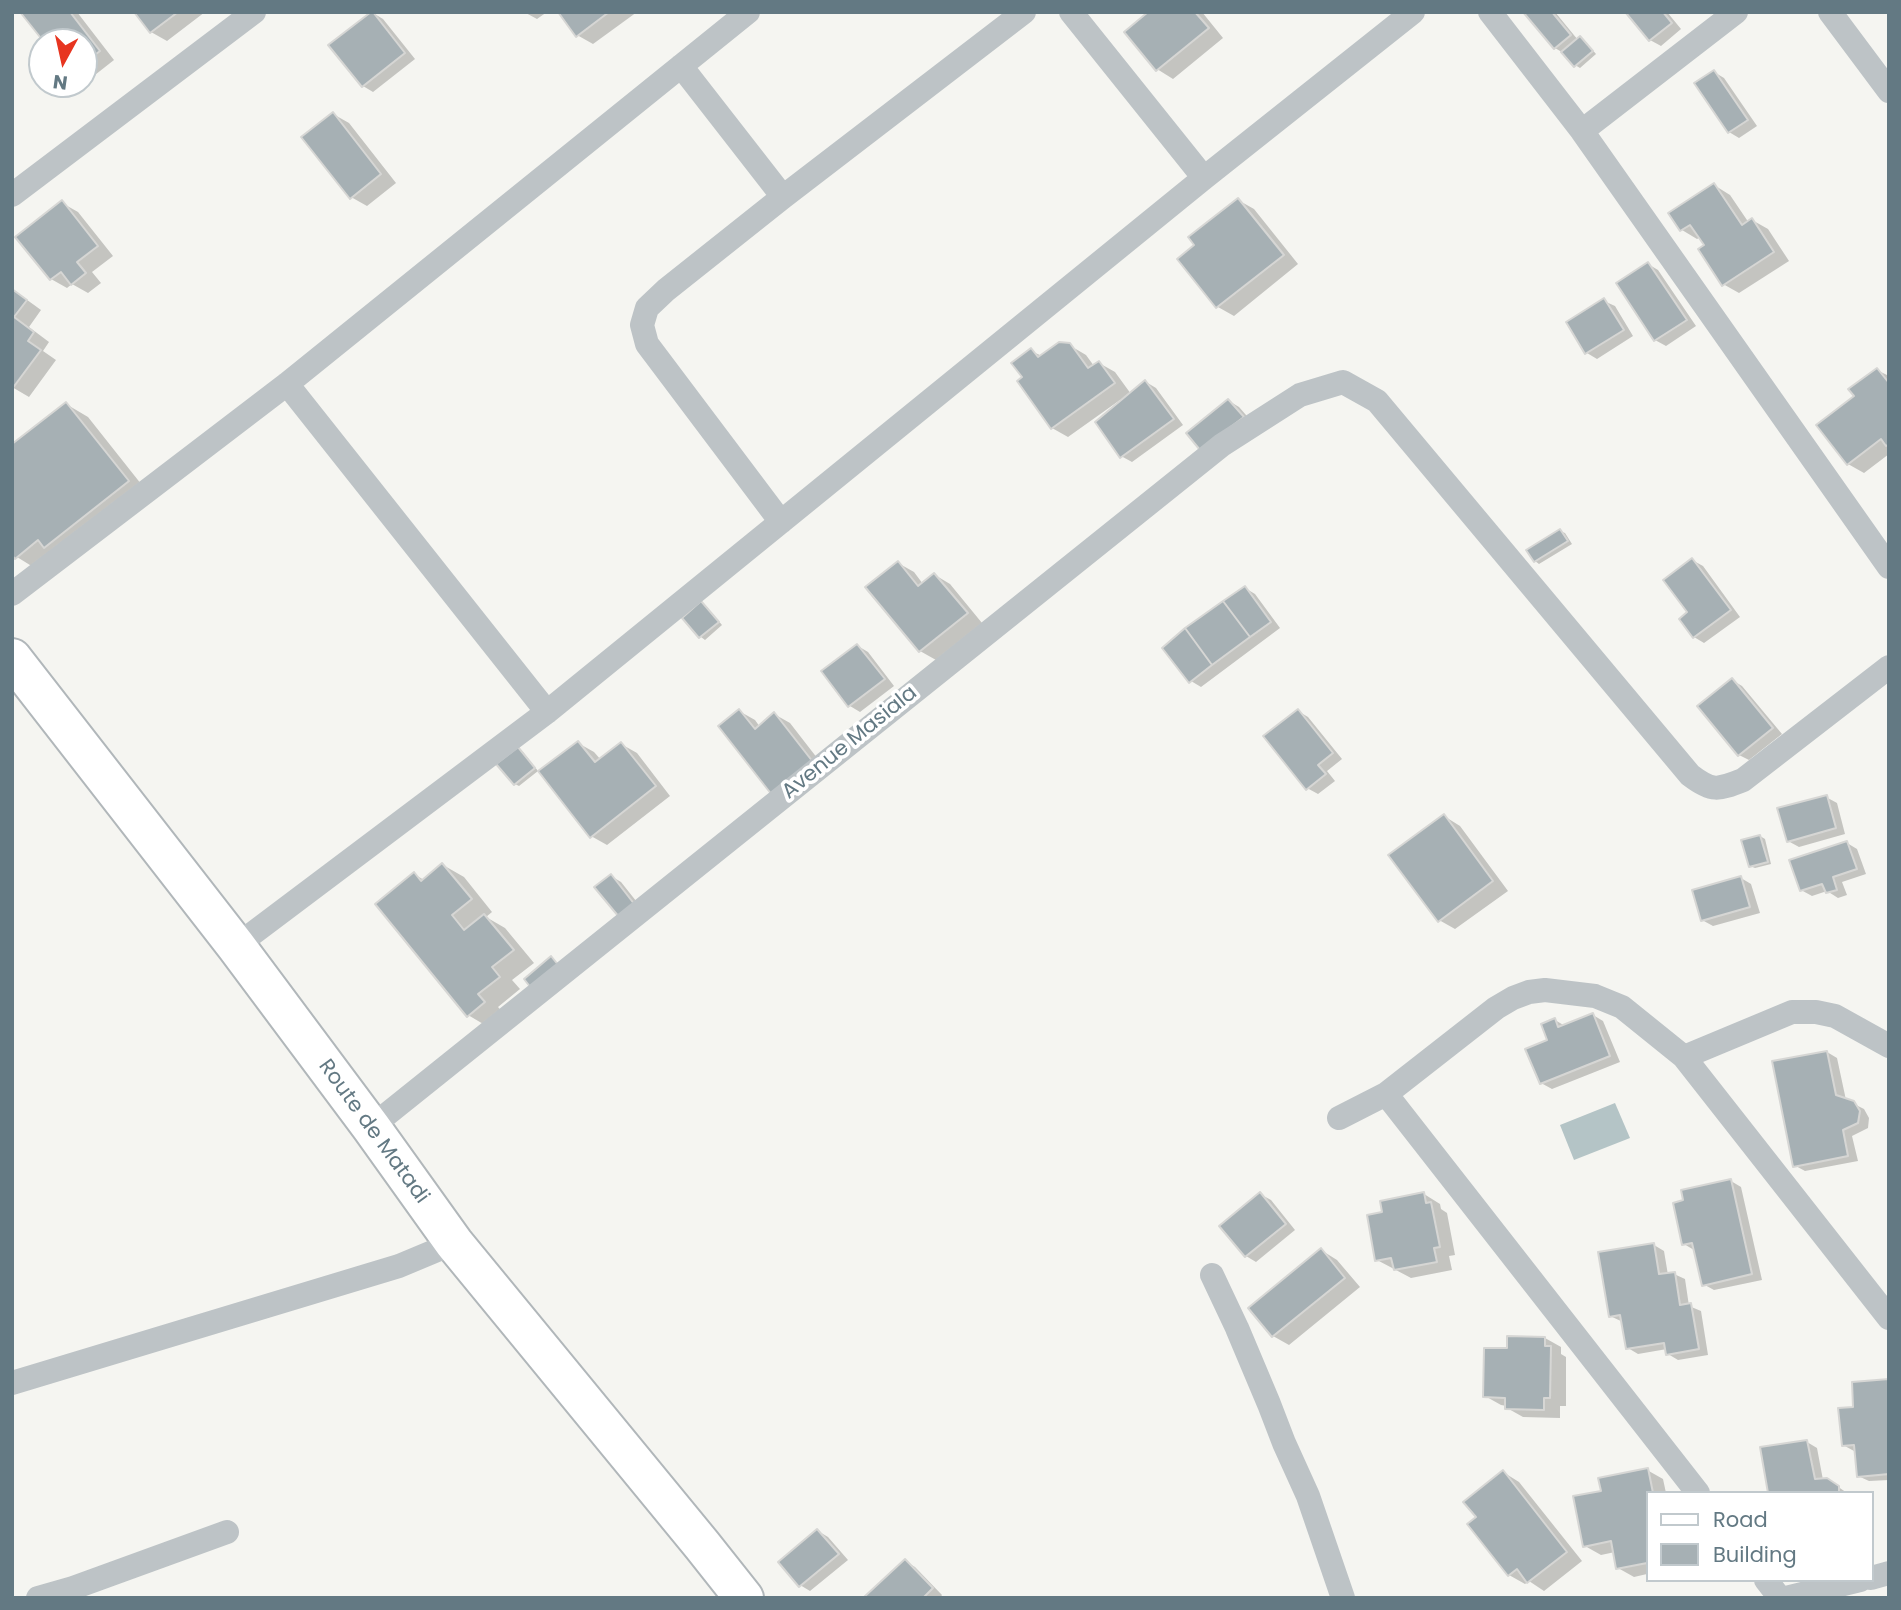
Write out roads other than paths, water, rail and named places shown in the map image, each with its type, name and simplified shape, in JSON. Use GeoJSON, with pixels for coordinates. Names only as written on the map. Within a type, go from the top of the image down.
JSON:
{"type":"FeatureCollection","features":[{"type":"Feature","properties":{"kind":"main road","name":"Route de Matadi"},"geometry":{"type":"LineString","coordinates":[[12,658],[236,946],[454,1243],[744,1598]]}},
{"type":"Feature","properties":{"kind":"street"},"geometry":{"type":"LineString","coordinates":[[12,195],[254,12]]}},
{"type":"Feature","properties":{"kind":"street"},"geometry":{"type":"LineString","coordinates":[[12,594],[286,384],[748,12]]}},
{"type":"Feature","properties":{"kind":"street"},"geometry":{"type":"LineString","coordinates":[[780,522],[647,344],[642,325],[647,308],[783,197],[1024,12]]}},
{"type":"Feature","properties":{"kind":"street"},"geometry":{"type":"LineString","coordinates":[[1071,12],[1204,178]]}},
{"type":"Feature","properties":{"kind":"street"},"geometry":{"type":"LineString","coordinates":[[236,946],[547,712],[1204,178],[1413,12]]}},
{"type":"Feature","properties":{"kind":"street"},"geometry":{"type":"LineString","coordinates":[[1490,12],[1582,131],[1889,567]]}},
{"type":"Feature","properties":{"kind":"street"},"geometry":{"type":"LineString","coordinates":[[1582,131],[1736,12]]}},
{"type":"Feature","properties":{"kind":"street"},"geometry":{"type":"LineString","coordinates":[[1830,12],[1889,91]]}},
{"type":"Feature","properties":{"kind":"street"},"geometry":{"type":"LineString","coordinates":[[681,66],[783,197]]}},
{"type":"Feature","properties":{"kind":"street","name":"Avenue Masiala"},"geometry":{"type":"LineString","coordinates":[[371,1127],[1222,445],[1300,395],[1343,382],[1377,401],[1690,775],[1704,785],[1722,788],[1743,780],[1889,667]]}},
{"type":"Feature","properties":{"kind":"street"},"geometry":{"type":"LineString","coordinates":[[286,384],[547,712]]}},
{"type":"Feature","properties":{"kind":"street"},"geometry":{"type":"LineString","coordinates":[[1339,1118],[1386,1094],[1496,1008],[1513,998],[1545,990],[1595,996],[1622,1007],[1684,1057],[1889,1318]]}},
{"type":"Feature","properties":{"kind":"street"},"geometry":{"type":"LineString","coordinates":[[1684,1057],[1791,1012],[1816,1012],[1835,1016],[1889,1046]]}},
{"type":"Feature","properties":{"kind":"street"},"geometry":{"type":"LineString","coordinates":[[1386,1094],[1696,1491]]}},
{"type":"Feature","properties":{"kind":"street"},"geometry":{"type":"LineString","coordinates":[[13,1380],[399,1266],[454,1243]]}},
{"type":"Feature","properties":{"kind":"street"},"geometry":{"type":"LineString","coordinates":[[1212,1275],[1308,1496],[1343,1598]]}},
{"type":"Feature","properties":{"kind":"street"},"geometry":{"type":"LineString","coordinates":[[38,1598],[227,1532]]}},
{"type":"Feature","properties":{"kind":"street"},"geometry":{"type":"LineString","coordinates":[[1768,1582],[1780,1598]]}},
{"type":"Feature","properties":{"kind":"street"},"geometry":{"type":"LineString","coordinates":[[1786,1598],[1852,1582]]}}]}
